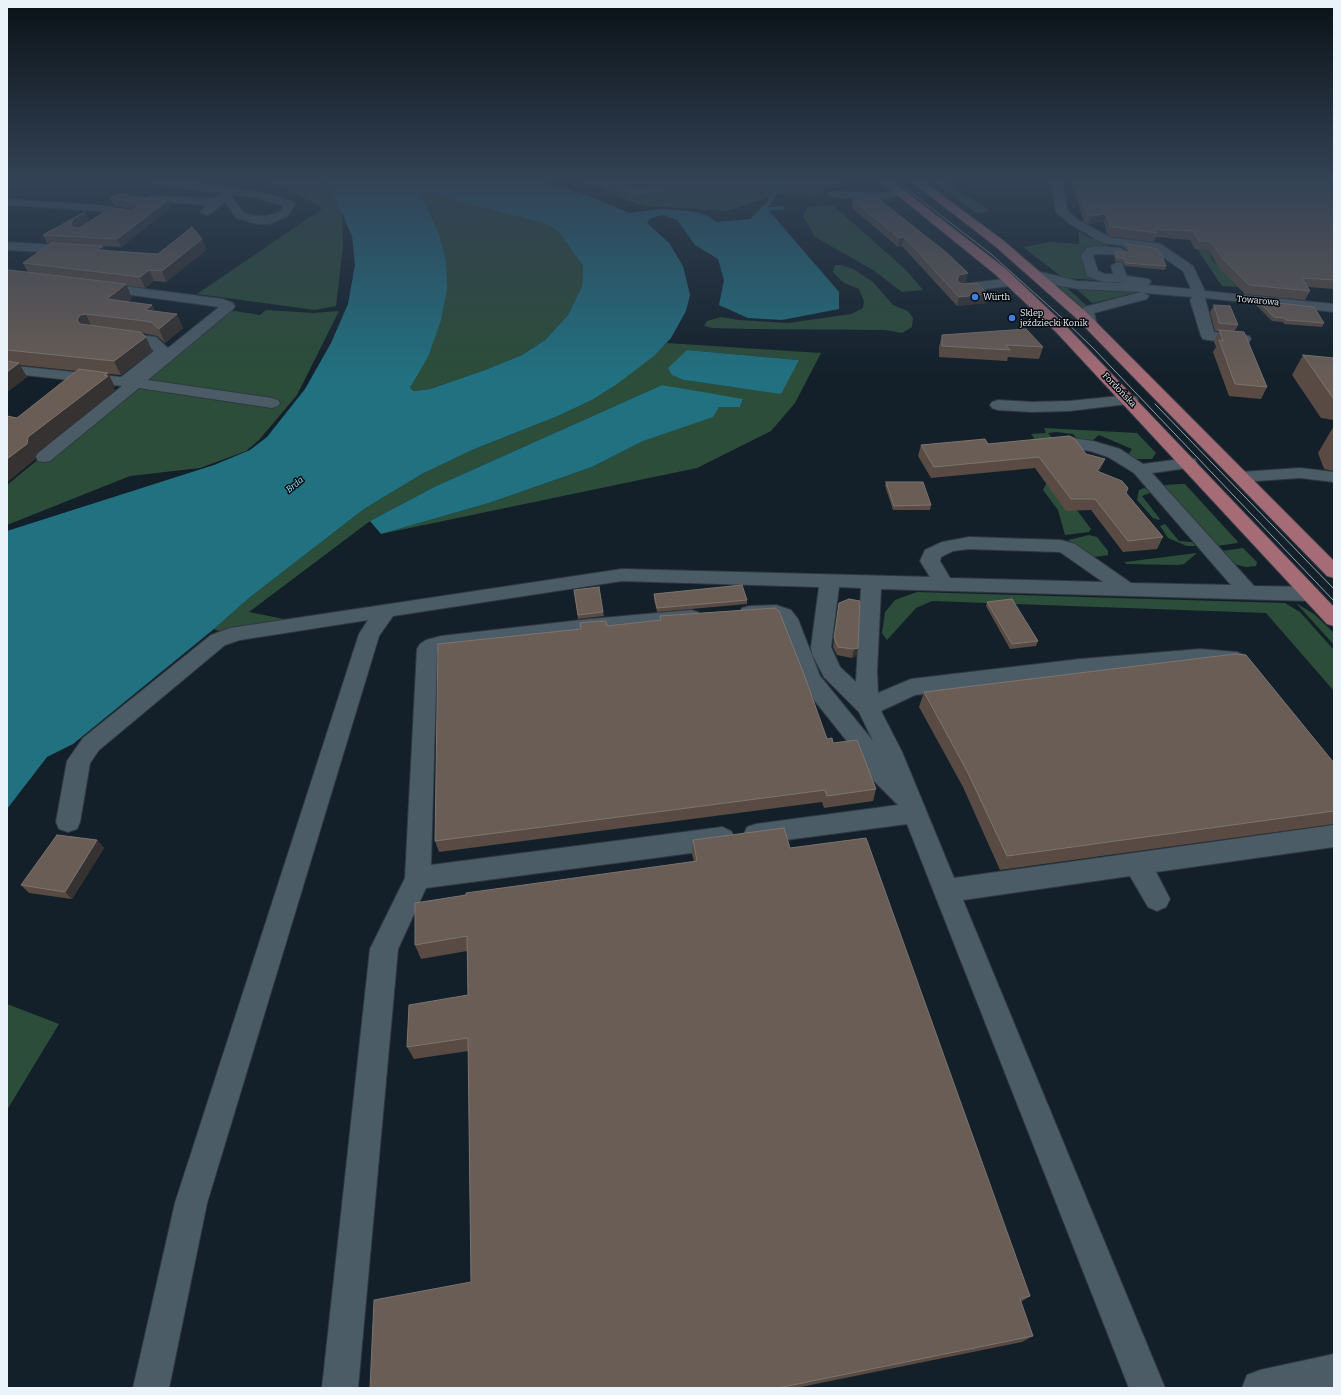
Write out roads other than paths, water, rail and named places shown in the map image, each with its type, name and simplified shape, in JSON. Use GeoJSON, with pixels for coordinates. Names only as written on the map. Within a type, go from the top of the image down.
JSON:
{"type":"FeatureCollection","features":[{"type":"Feature","properties":{"kind":"main road","name":"Fordońska"},"geometry":{"type":"LineString","coordinates":[[968,246],[1012,282],[1061,329],[1130,400],[1334,619]]}},
{"type":"Feature","properties":{"kind":"main road"},"geometry":{"type":"LineString","coordinates":[[1000,246],[1037,275],[1090,324],[1334,572]]}},
{"type":"Feature","properties":{"kind":"street"},"geometry":{"type":"LineString","coordinates":[[9,246],[86,250]]}},
{"type":"Feature","properties":{"kind":"street"},"geometry":{"type":"LineString","coordinates":[[1153,246],[1188,269],[1194,279],[1200,295],[1197,300],[1208,336],[1244,339]]}},
{"type":"Feature","properties":{"kind":"street"},"geometry":{"type":"LineString","coordinates":[[1170,256],[1119,264],[1128,280],[1151,282],[1175,278],[1194,279]]}},
{"type":"Feature","properties":{"kind":"street","name":"Towarowa"},"geometry":{"type":"LineString","coordinates":[[1037,275],[1066,284],[1181,293],[1334,308]]}},
{"type":"Feature","properties":{"kind":"street"},"geometry":{"type":"LineString","coordinates":[[963,288],[1012,282]]}},
{"type":"Feature","properties":{"kind":"street"},"geometry":{"type":"LineString","coordinates":[[86,285],[223,303],[228,306],[130,382]]}},
{"type":"Feature","properties":{"kind":"street"},"geometry":{"type":"LineString","coordinates":[[1274,290],[1334,295]]}},
{"type":"Feature","properties":{"kind":"street","name":"Towarowa"},"geometry":{"type":"LineString","coordinates":[[1090,324],[1087,313],[1089,310],[1094,308],[1136,297],[1181,293]]}},
{"type":"Feature","properties":{"kind":"street"},"geometry":{"type":"LineString","coordinates":[[1308,306],[1334,303]]}},
{"type":"Feature","properties":{"kind":"street"},"geometry":{"type":"LineString","coordinates":[[44,457],[163,351],[150,340],[106,335]]}},
{"type":"Feature","properties":{"kind":"street"},"geometry":{"type":"LineString","coordinates":[[7,369],[130,382],[272,403]]}},
{"type":"Feature","properties":{"kind":"street"},"geometry":{"type":"LineString","coordinates":[[998,405],[1032,407],[1062,406],[1130,400]]}},
{"type":"Feature","properties":{"kind":"street"},"geometry":{"type":"LineString","coordinates":[[1072,443],[1093,446],[1114,453],[1140,469],[1248,592]]}},
{"type":"Feature","properties":{"kind":"street"},"geometry":{"type":"LineString","coordinates":[[1140,469],[1189,463]]}},
{"type":"Feature","properties":{"kind":"street"},"geometry":{"type":"LineString","coordinates":[[1241,478],[1300,473],[1334,478]]}},
{"type":"Feature","properties":{"kind":"street"},"geometry":{"type":"LineString","coordinates":[[944,584],[930,560],[932,554],[949,546],[969,543],[1061,546],[1068,548],[1127,589]]}},
{"type":"Feature","properties":{"kind":"street"},"geometry":{"type":"LineString","coordinates":[[68,822],[78,761],[91,744],[218,640],[237,633],[622,575],[830,582],[1310,594]]}},
{"type":"Feature","properties":{"kind":"street"},"geometry":{"type":"LineString","coordinates":[[830,582],[821,647],[823,654],[832,672],[868,707],[890,752],[1146,1388]]}},
{"type":"Feature","properties":{"kind":"street"},"geometry":{"type":"LineString","coordinates":[[868,707],[866,671],[871,583]]}},
{"type":"Feature","properties":{"kind":"street"},"geometry":{"type":"LineString","coordinates":[[151,1388],[191,1204],[369,634],[387,610]]}},
{"type":"Feature","properties":{"kind":"street"},"geometry":{"type":"LineString","coordinates":[[340,1388],[384,949],[418,878],[428,649],[433,645],[441,643],[590,626],[771,611],[784,615],[788,618],[810,679],[867,750],[882,774],[912,807]]}},
{"type":"Feature","properties":{"kind":"street"},"geometry":{"type":"LineString","coordinates":[[868,707],[911,687],[1080,667],[1200,657],[1243,661],[1253,673]]}},
{"type":"Feature","properties":{"kind":"street"},"geometry":{"type":"LineString","coordinates":[[418,878],[912,807]]}},
{"type":"Feature","properties":{"kind":"street"},"geometry":{"type":"LineString","coordinates":[[946,891],[1137,864],[1242,856],[1334,836]]}},
{"type":"Feature","properties":{"kind":"street"},"geometry":{"type":"LineString","coordinates":[[1137,864],[1157,899]]}},
{"type":"Feature","properties":{"kind":"street"},"geometry":{"type":"LineString","coordinates":[[1260,1388],[1334,1372]]}},
{"type":"Feature","properties":{"kind":"water","name":"Brda"},"geometry":{"type":"Polygon","coordinates":[[[353,246],[442,246],[446,260],[447,289],[441,320],[428,357],[410,388],[414,391],[430,389],[485,370],[522,355],[545,340],[568,315],[582,286],[583,266],[569,246],[671,246],[683,266],[690,295],[686,311],[671,338],[655,355],[616,385],[592,400],[558,416],[472,450],[422,474],[364,509],[249,598],[214,629],[73,744],[47,757],[7,809],[7,531],[214,465],[250,450],[267,437],[305,389],[331,343],[348,304],[355,265],[353,246]]]}},
{"type":"Feature","properties":{"kind":"water"},"geometry":{"type":"Polygon","coordinates":[[[697,246],[799,246],[839,292],[839,309],[782,320],[748,318],[719,305],[724,280],[718,259],[697,246]]]}},
{"type":"Feature","properties":{"kind":"water"},"geometry":{"type":"Polygon","coordinates":[[[687,350],[799,360],[781,394],[684,380],[672,375],[668,368],[687,350]]]}},
{"type":"Feature","properties":{"kind":"water"},"geometry":{"type":"Polygon","coordinates":[[[662,385],[743,399],[740,407],[719,407],[713,417],[643,441],[592,467],[489,503],[381,534],[370,521],[434,487],[662,385]]]}},
{"type":"Feature","properties":{"kind":"tram line"},"geometry":{"type":"LineString","coordinates":[[981,246],[1060,316],[1094,349],[1334,601]]}},
{"type":"Feature","properties":{"kind":"tram line"},"geometry":{"type":"LineString","coordinates":[[1155,404],[1334,589]]}},
{"type":"Feature","properties":{"kind":"place","name":"Würth"},"geometry":{"type":"Point","coordinates":[975,297]}},
{"type":"Feature","properties":{"kind":"place","name":"Sklep jeździecki Konik"},"geometry":{"type":"Point","coordinates":[1012,318]}}]}
